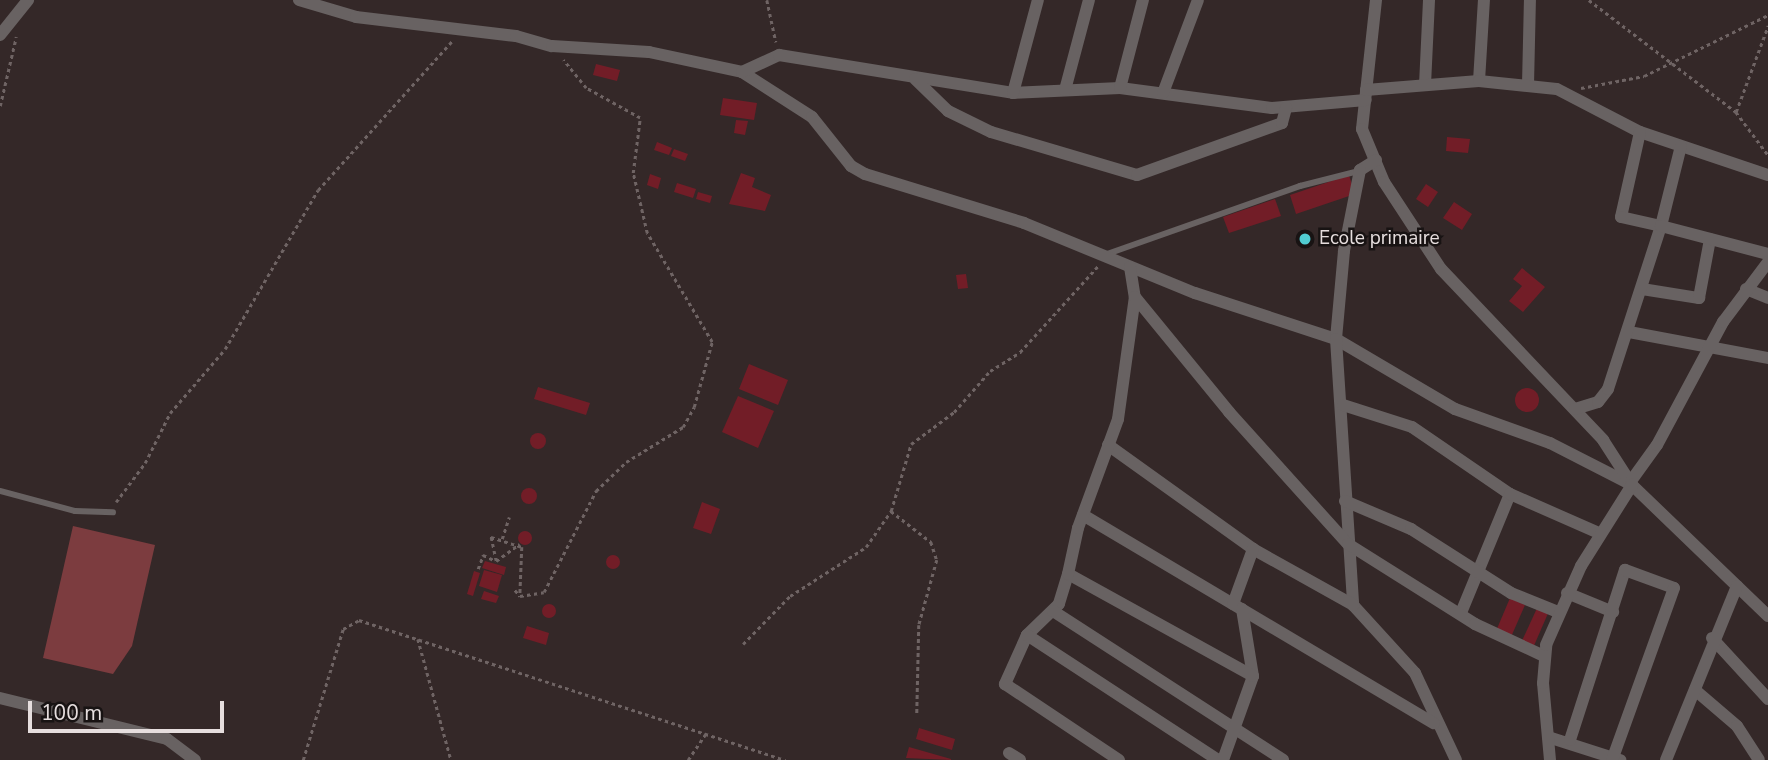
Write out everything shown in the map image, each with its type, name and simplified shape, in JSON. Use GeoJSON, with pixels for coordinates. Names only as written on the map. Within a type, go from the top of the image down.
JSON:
{"type":"FeatureCollection","features":[{"type":"Feature","properties":{"kind":"street"},"geometry":{"type":"LineString","coordinates":[[0,35],[19,16],[28,0]]}},
{"type":"Feature","properties":{"kind":"street"},"geometry":{"type":"LineString","coordinates":[[299,0],[356,17],[465,30],[552,46],[649,52],[742,72],[812,117],[851,166],[865,174],[1106,254],[1130,267],[1336,339],[1455,409],[1550,443],[1631,483]]}},
{"type":"Feature","properties":{"kind":"street"},"geometry":{"type":"LineString","coordinates":[[1013,93],[1038,0]]}},
{"type":"Feature","properties":{"kind":"street"},"geometry":{"type":"LineString","coordinates":[[1065,90],[1088,0]]}},
{"type":"Feature","properties":{"kind":"street"},"geometry":{"type":"LineString","coordinates":[[1119,88],[1143,0]]}},
{"type":"Feature","properties":{"kind":"street"},"geometry":{"type":"LineString","coordinates":[[1163,93],[1198,0]]}},
{"type":"Feature","properties":{"kind":"street"},"geometry":{"type":"LineString","coordinates":[[1376,0],[1362,129],[1384,182],[1441,269],[1508,345],[1575,409],[1631,483],[1713,568],[1737,586],[1768,616]]}},
{"type":"Feature","properties":{"kind":"street"},"geometry":{"type":"LineString","coordinates":[[1424,85],[1429,0]]}},
{"type":"Feature","properties":{"kind":"street"},"geometry":{"type":"LineString","coordinates":[[1479,81],[1485,0]]}},
{"type":"Feature","properties":{"kind":"street"},"geometry":{"type":"LineString","coordinates":[[1528,85],[1530,0]]}},
{"type":"Feature","properties":{"kind":"street"},"geometry":{"type":"LineString","coordinates":[[742,72],[779,55],[1013,93],[1119,88],[1286,108],[1424,85],[1479,81],[1528,85],[1564,91],[1640,132],[1768,174]]}},
{"type":"Feature","properties":{"kind":"street"},"geometry":{"type":"LineString","coordinates":[[915,79],[929,97],[979,127],[1137,175],[1282,123],[1286,108]]}},
{"type":"Feature","properties":{"kind":"street"},"geometry":{"type":"LineString","coordinates":[[1640,132],[1618,214],[1768,254]]}},
{"type":"Feature","properties":{"kind":"street"},"geometry":{"type":"LineString","coordinates":[[1575,409],[1605,396],[1629,332],[1661,226],[1681,146]]}},
{"type":"Feature","properties":{"kind":"street"},"geometry":{"type":"LineString","coordinates":[[1353,605],[1345,500],[1343,405],[1336,339],[1344,250],[1360,170],[1376,160]]}},
{"type":"Feature","properties":{"kind":"street"},"geometry":{"type":"LineString","coordinates":[[1642,289],[1699,298],[1710,239]]}},
{"type":"Feature","properties":{"kind":"street"},"geometry":{"type":"LineString","coordinates":[[1550,760],[1544,656],[1558,612],[1599,533],[1657,445],[1706,350],[1746,289],[1768,262]]}},
{"type":"Feature","properties":{"kind":"street"},"geometry":{"type":"LineString","coordinates":[[1119,760],[1007,689],[1008,671],[1027,635],[1052,611],[1068,574],[1083,515],[1118,419],[1135,297],[1130,267]]}},
{"type":"Feature","properties":{"kind":"street"},"geometry":{"type":"LineString","coordinates":[[1746,289],[1768,298]]}},
{"type":"Feature","properties":{"kind":"street"},"geometry":{"type":"LineString","coordinates":[[1135,297],[1229,412],[1348,544],[1461,613],[1544,656]]}},
{"type":"Feature","properties":{"kind":"street"},"geometry":{"type":"LineString","coordinates":[[1629,332],[1706,350],[1768,358]]}},
{"type":"Feature","properties":{"kind":"street"},"geometry":{"type":"LineString","coordinates":[[1343,405],[1412,427],[1510,494],[1599,533]]}},
{"type":"Feature","properties":{"kind":"street"},"geometry":{"type":"LineString","coordinates":[[1108,445],[1253,549],[1353,605],[1415,673],[1434,723],[1456,760]]}},
{"type":"Feature","properties":{"kind":"street"},"geometry":{"type":"LineString","coordinates":[[1461,613],[1510,494]]}},
{"type":"Feature","properties":{"kind":"street"},"geometry":{"type":"LineString","coordinates":[[1345,500],[1410,528],[1478,572],[1558,612]]}},
{"type":"Feature","properties":{"kind":"street"},"geometry":{"type":"LineString","coordinates":[[1083,515],[1434,723]]}},
{"type":"Feature","properties":{"kind":"street"},"geometry":{"type":"LineString","coordinates":[[1223,760],[1253,676],[1238,606],[1253,549]]}},
{"type":"Feature","properties":{"kind":"street"},"geometry":{"type":"LineString","coordinates":[[1548,737],[1570,740],[1615,759],[1675,590],[1626,569],[1570,740]]}},
{"type":"Feature","properties":{"kind":"street"},"geometry":{"type":"LineString","coordinates":[[1068,574],[1253,676]]}},
{"type":"Feature","properties":{"kind":"street"},"geometry":{"type":"LineString","coordinates":[[1666,760],[1695,690],[1712,638],[1737,586]]}},
{"type":"Feature","properties":{"kind":"street"},"geometry":{"type":"LineString","coordinates":[[1567,593],[1613,612]]}},
{"type":"Feature","properties":{"kind":"street"},"geometry":{"type":"LineString","coordinates":[[1052,611],[1150,679],[1236,727],[1283,760]]}},
{"type":"Feature","properties":{"kind":"street"},"geometry":{"type":"LineString","coordinates":[[1027,635],[1218,760]]}},
{"type":"Feature","properties":{"kind":"street"},"geometry":{"type":"LineString","coordinates":[[1712,638],[1768,699]]}},
{"type":"Feature","properties":{"kind":"street"},"geometry":{"type":"LineString","coordinates":[[1695,690],[1737,726],[1759,760]]}},
{"type":"Feature","properties":{"kind":"street"},"geometry":{"type":"LineString","coordinates":[[0,698],[151,734],[195,760]]}},
{"type":"Feature","properties":{"kind":"lane"},"geometry":{"type":"LineString","coordinates":[[1106,254],[1260,199],[1360,170]]}},
{"type":"Feature","properties":{"kind":"lane"},"geometry":{"type":"LineString","coordinates":[[0,491],[75,511],[113,512]]}},
{"type":"Feature","properties":{"kind":"path"},"geometry":{"type":"LineString","coordinates":[[767,0],[779,55]]}},
{"type":"Feature","properties":{"kind":"path"},"geometry":{"type":"LineString","coordinates":[[1589,0],[1736,112],[1768,155]]}},
{"type":"Feature","properties":{"kind":"path"},"geometry":{"type":"LineString","coordinates":[[1564,91],[1644,76],[1768,15]]}},
{"type":"Feature","properties":{"kind":"path"},"geometry":{"type":"LineString","coordinates":[[0,106],[19,16]]}},
{"type":"Feature","properties":{"kind":"path"},"geometry":{"type":"LineString","coordinates":[[1736,112],[1768,26]]}},
{"type":"Feature","properties":{"kind":"path"},"geometry":{"type":"LineString","coordinates":[[113,512],[170,413],[225,349],[318,190],[406,87],[465,30]]}},
{"type":"Feature","properties":{"kind":"path"},"geometry":{"type":"LineString","coordinates":[[520,596],[544,592],[596,491],[626,462],[682,427],[694,407],[712,342],[647,233],[633,173],[640,118],[635,110],[586,88],[552,46]]}},
{"type":"Feature","properties":{"kind":"path"},"geometry":{"type":"LineString","coordinates":[[743,644],[789,596],[866,547],[891,511],[911,444],[954,412],[990,371],[1020,352],[1106,254]]}},
{"type":"Feature","properties":{"kind":"path"},"geometry":{"type":"LineString","coordinates":[[891,511],[931,542],[937,560],[919,625],[917,714]]}},
{"type":"Feature","properties":{"kind":"path"},"geometry":{"type":"LineString","coordinates":[[502,539],[509,517]]}},
{"type":"Feature","properties":{"kind":"path"},"geometry":{"type":"LineString","coordinates":[[496,561],[490,538],[519,544]]}},
{"type":"Feature","properties":{"kind":"path"},"geometry":{"type":"LineString","coordinates":[[519,544],[520,596]]}},
{"type":"Feature","properties":{"kind":"path"},"geometry":{"type":"LineString","coordinates":[[496,561],[519,544]]}},
{"type":"Feature","properties":{"kind":"path"},"geometry":{"type":"LineString","coordinates":[[478,569],[483,555],[496,561]]}},
{"type":"Feature","properties":{"kind":"path"},"geometry":{"type":"LineString","coordinates":[[515,590],[520,596]]}},
{"type":"Feature","properties":{"kind":"path"},"geometry":{"type":"LineString","coordinates":[[303,760],[343,629],[350,621],[418,639],[786,760]]}},
{"type":"Feature","properties":{"kind":"path"},"geometry":{"type":"LineString","coordinates":[[418,639],[452,760]]}},
{"type":"Feature","properties":{"kind":"path"},"geometry":{"type":"LineString","coordinates":[[688,760],[706,733]]}},
{"type":"Feature","properties":{"kind":"shaded area"},"geometry":{"type":"Polygon","coordinates":[[[73,526],[155,545],[132,646],[113,674],[43,658],[73,526]]]}},
{"type":"Feature","properties":{"kind":"building"},"geometry":{"type":"Polygon","coordinates":[[[596,64],[620,70],[617,81],[593,75],[596,64]]]}},
{"type":"Feature","properties":{"kind":"building"},"geometry":{"type":"Polygon","coordinates":[[[723,98],[757,103],[754,120],[720,115],[723,98]]]}},
{"type":"Feature","properties":{"kind":"building"},"geometry":{"type":"Polygon","coordinates":[[[736,120],[748,121],[745,135],[734,133],[736,120]]]}},
{"type":"Feature","properties":{"kind":"building"},"geometry":{"type":"Polygon","coordinates":[[[1447,137],[1470,139],[1468,153],[1446,151],[1447,137]]]}},
{"type":"Feature","properties":{"kind":"building"},"geometry":{"type":"Polygon","coordinates":[[[657,142],[672,148],[669,155],[654,150],[657,142]]]}},
{"type":"Feature","properties":{"kind":"building"},"geometry":{"type":"Polygon","coordinates":[[[674,149],[688,154],[685,161],[671,156],[674,149]]]}},
{"type":"Feature","properties":{"kind":"building"},"geometry":{"type":"Polygon","coordinates":[[[741,173],[755,178],[752,187],[771,195],[765,211],[729,204],[741,173]]]}},
{"type":"Feature","properties":{"kind":"building"},"geometry":{"type":"Polygon","coordinates":[[[650,174],[661,178],[658,189],[647,185],[650,174]]]}},
{"type":"Feature","properties":{"kind":"building"},"geometry":{"type":"Polygon","coordinates":[[[1349,175],[1355,194],[1296,214],[1290,195],[1349,175]]]}},
{"type":"Feature","properties":{"kind":"building"},"geometry":{"type":"Polygon","coordinates":[[[677,183],[696,189],[693,198],[674,192],[677,183]]]}},
{"type":"Feature","properties":{"kind":"building"},"geometry":{"type":"Polygon","coordinates":[[[1426,184],[1438,192],[1428,207],[1416,199],[1426,184]]]}},
{"type":"Feature","properties":{"kind":"building"},"geometry":{"type":"Polygon","coordinates":[[[698,192],[712,196],[710,203],[696,199],[698,192]]]}},
{"type":"Feature","properties":{"kind":"building"},"geometry":{"type":"Polygon","coordinates":[[[1275,199],[1281,216],[1229,233],[1223,217],[1275,199]]]}},
{"type":"Feature","properties":{"kind":"building"},"geometry":{"type":"Polygon","coordinates":[[[1454,202],[1472,214],[1462,230],[1443,218],[1454,202]]]}},
{"type":"Feature","properties":{"kind":"building"},"geometry":{"type":"Polygon","coordinates":[[[1522,268],[1545,287],[1523,312],[1509,301],[1522,286],[1513,279],[1522,268]]]}},
{"type":"Feature","properties":{"kind":"building"},"geometry":{"type":"Polygon","coordinates":[[[966,274],[968,288],[958,289],[956,275],[966,274]]]}},
{"type":"Feature","properties":{"kind":"building"},"geometry":{"type":"Polygon","coordinates":[[[749,364],[788,380],[778,405],[739,389],[749,364]]]}},
{"type":"Feature","properties":{"kind":"building"},"geometry":{"type":"Polygon","coordinates":[[[538,387],[590,403],[586,415],[534,399],[538,387]]]}},
{"type":"Feature","properties":{"kind":"building"},"geometry":{"type":"Polygon","coordinates":[[[1527,388],[1535,392],[1539,400],[1535,408],[1527,412],[1519,408],[1515,400],[1519,392],[1527,388]]]}},
{"type":"Feature","properties":{"kind":"building"},"geometry":{"type":"Polygon","coordinates":[[[738,396],[774,411],[758,448],[722,432],[738,396]]]}},
{"type":"Feature","properties":{"kind":"building"},"geometry":{"type":"Polygon","coordinates":[[[535,433],[541,433],[546,441],[544,447],[535,449],[530,444],[530,438],[535,433]]]}},
{"type":"Feature","properties":{"kind":"building"},"geometry":{"type":"Polygon","coordinates":[[[526,488],[532,488],[537,496],[535,502],[526,504],[521,499],[521,493],[526,488]]]}},
{"type":"Feature","properties":{"kind":"building"},"geometry":{"type":"Polygon","coordinates":[[[702,502],[720,509],[711,534],[693,528],[702,502]]]}},
{"type":"Feature","properties":{"kind":"building"},"geometry":{"type":"Polygon","coordinates":[[[525,531],[530,533],[530,543],[525,545],[520,543],[518,538],[520,533],[525,531]]]}},
{"type":"Feature","properties":{"kind":"building"},"geometry":{"type":"Polygon","coordinates":[[[610,555],[616,555],[620,562],[616,569],[610,569],[606,565],[606,559],[610,555]]]}},
{"type":"Feature","properties":{"kind":"building"},"geometry":{"type":"Polygon","coordinates":[[[485,561],[506,567],[504,575],[482,568],[485,561]]]}},
{"type":"Feature","properties":{"kind":"building"},"geometry":{"type":"Polygon","coordinates":[[[484,570],[502,575],[497,592],[479,586],[484,570]]]}},
{"type":"Feature","properties":{"kind":"building"},"geometry":{"type":"Polygon","coordinates":[[[474,571],[480,573],[473,596],[467,594],[474,571]]]}},
{"type":"Feature","properties":{"kind":"building"},"geometry":{"type":"Polygon","coordinates":[[[484,591],[499,596],[496,603],[481,599],[484,591]]]}},
{"type":"Feature","properties":{"kind":"building"},"geometry":{"type":"Polygon","coordinates":[[[1510,598],[1525,605],[1511,637],[1496,631],[1510,598]]]}},
{"type":"Feature","properties":{"kind":"building"},"geometry":{"type":"Polygon","coordinates":[[[546,604],[552,604],[556,611],[552,618],[546,618],[542,614],[542,608],[546,604]]]}},
{"type":"Feature","properties":{"kind":"building"},"geometry":{"type":"Polygon","coordinates":[[[1538,606],[1549,611],[1533,648],[1521,643],[1538,606]]]}},
{"type":"Feature","properties":{"kind":"building"},"geometry":{"type":"Polygon","coordinates":[[[527,626],[549,633],[546,645],[523,638],[527,626]]]}},
{"type":"Feature","properties":{"kind":"building"},"geometry":{"type":"Polygon","coordinates":[[[919,728],[955,739],[952,750],[916,739],[919,728]]]}},
{"type":"Feature","properties":{"kind":"building"},"geometry":{"type":"Polygon","coordinates":[[[909,747],[951,759],[951,760],[906,758],[909,747]]]}},
{"type":"Feature","properties":{"kind":"place","name":"Ecole primaire"},"geometry":{"type":"Point","coordinates":[1305,239]}}]}
